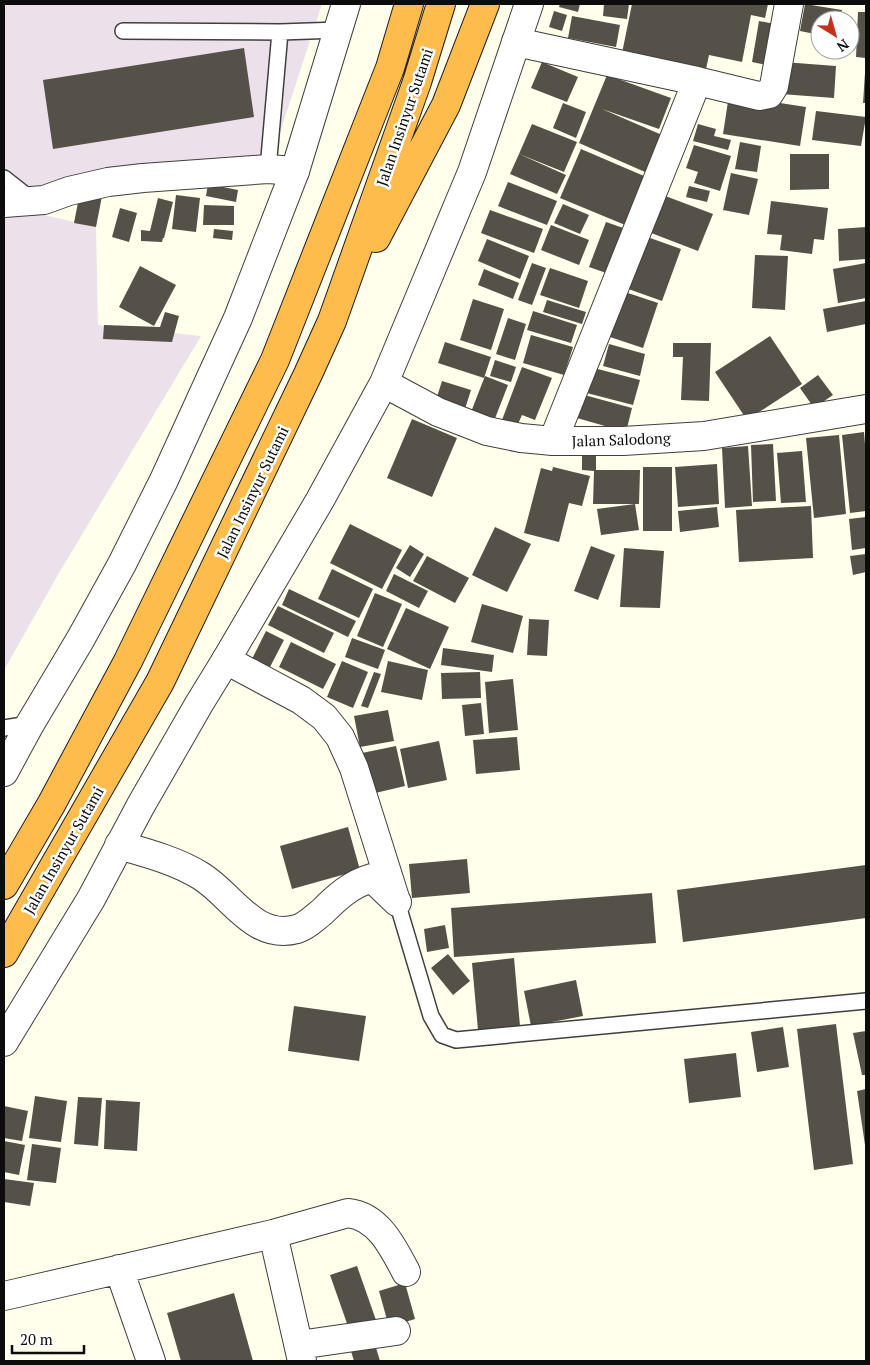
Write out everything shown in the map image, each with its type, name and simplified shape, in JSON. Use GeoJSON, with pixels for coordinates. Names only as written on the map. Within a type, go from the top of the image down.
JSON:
{"type":"FeatureCollection","features":[{"type":"Feature","properties":{"kind":"highway","name":"Jalan Insinyur Sutami"},"geometry":{"type":"LineString","coordinates":[[4,885],[52,803],[128,661],[275,360],[390,68],[409,4]]}},
{"type":"Feature","properties":{"kind":"highway","name":"Jalan Insinyur Sutami"},"geometry":{"type":"LineString","coordinates":[[4,953],[160,682],[332,321],[442,4]]}},
{"type":"Feature","properties":{"kind":"highway"},"geometry":{"type":"LineString","coordinates":[[332,321],[446,105],[485,4]]}},
{"type":"Feature","properties":{"kind":"street"},"geometry":{"type":"LineString","coordinates":[[4,772],[17,726],[80,640],[164,480],[238,318],[295,171],[346,4]]}},
{"type":"Feature","properties":{"kind":"street"},"geometry":{"type":"LineString","coordinates":[[4,1042],[91,899],[199,704],[320,500],[384,383],[472,172],[529,4]]}},
{"type":"Feature","properties":{"kind":"street"},"geometry":{"type":"LineString","coordinates":[[516,42],[759,96],[769,94],[774,86],[789,4]]}},
{"type":"Feature","properties":{"kind":"street"},"geometry":{"type":"LineString","coordinates":[[553,441],[697,81]]}},
{"type":"Feature","properties":{"kind":"street"},"geometry":{"type":"LineString","coordinates":[[4,203],[44,200],[69,191],[108,182],[268,169],[295,171]]}},
{"type":"Feature","properties":{"kind":"street","name":"Jalan Salodong"},"geometry":{"type":"LineString","coordinates":[[384,383],[438,412],[487,431],[521,438],[553,441],[704,436],[866,409]]}},
{"type":"Feature","properties":{"kind":"street"},"geometry":{"type":"LineString","coordinates":[[226,660],[301,700],[324,717],[340,737],[354,768],[397,902]]}},
{"type":"Feature","properties":{"kind":"street"},"geometry":{"type":"LineString","coordinates":[[120,845],[183,866],[203,877],[248,916],[260,925],[270,929],[288,931],[307,925],[349,888],[359,882],[372,878],[397,902]]}},
{"type":"Feature","properties":{"kind":"street"},"geometry":{"type":"LineString","coordinates":[[4,1296],[273,1234],[348,1213],[357,1214],[374,1224],[394,1249],[406,1272]]}},
{"type":"Feature","properties":{"kind":"street"},"geometry":{"type":"LineString","coordinates":[[273,1234],[300,1353],[396,1331]]}},
{"type":"Feature","properties":{"kind":"street"},"geometry":{"type":"LineString","coordinates":[[120,1269],[151,1361]]}},
{"type":"Feature","properties":{"kind":"lane"},"geometry":{"type":"LineString","coordinates":[[123,31],[280,32],[339,30]]}},
{"type":"Feature","properties":{"kind":"lane"},"geometry":{"type":"LineString","coordinates":[[268,169],[280,32]]}},
{"type":"Feature","properties":{"kind":"lane"},"geometry":{"type":"LineString","coordinates":[[4,178],[33,200]]}},
{"type":"Feature","properties":{"kind":"lane"},"geometry":{"type":"LineString","coordinates":[[397,902],[431,1016],[442,1035],[456,1040],[866,1000]]}},
{"type":"Feature","properties":{"kind":"shaded area"},"geometry":{"type":"Polygon","coordinates":[[[4,4],[322,4],[268,169],[55,196],[44,215],[96,227],[98,325],[201,336],[59,573],[4,670],[4,4]]]}},
{"type":"Feature","properties":{"kind":"building"},"geometry":{"type":"Polygon","coordinates":[[[560,4],[580,4],[578,12],[559,7],[560,4]]]}},
{"type":"Feature","properties":{"kind":"building"},"geometry":{"type":"Polygon","coordinates":[[[604,4],[629,4],[627,19],[603,16],[604,4]]]}},
{"type":"Feature","properties":{"kind":"building"},"geometry":{"type":"Polygon","coordinates":[[[632,4],[768,4],[765,18],[751,15],[742,62],[709,55],[705,74],[621,58],[632,4]]]}},
{"type":"Feature","properties":{"kind":"building"},"geometry":{"type":"Polygon","coordinates":[[[805,4],[842,10],[810,10],[810,33],[800,31],[805,4]]]}},
{"type":"Feature","properties":{"kind":"building"},"geometry":{"type":"Polygon","coordinates":[[[554,11],[567,15],[562,31],[549,27],[554,11]]]}},
{"type":"Feature","properties":{"kind":"building"},"geometry":{"type":"Polygon","coordinates":[[[860,12],[866,12],[866,58],[860,57],[860,12]]]}},
{"type":"Feature","properties":{"kind":"building"},"geometry":{"type":"Polygon","coordinates":[[[572,16],[620,25],[616,47],[568,38],[572,16]]]}},
{"type":"Feature","properties":{"kind":"building"},"geometry":{"type":"Polygon","coordinates":[[[759,21],[775,24],[767,65],[752,62],[759,21]]]}},
{"type":"Feature","properties":{"kind":"building"},"geometry":{"type":"Polygon","coordinates":[[[244,48],[254,117],[53,149],[43,80],[244,48]]]}},
{"type":"Feature","properties":{"kind":"building"},"geometry":{"type":"Polygon","coordinates":[[[542,62],[578,77],[567,102],[531,88],[542,62]]]}},
{"type":"Feature","properties":{"kind":"building"},"geometry":{"type":"Polygon","coordinates":[[[783,62],[836,66],[834,98],[781,94],[783,62]]]}},
{"type":"Feature","properties":{"kind":"building"},"geometry":{"type":"Polygon","coordinates":[[[865,73],[866,103],[863,103],[865,73]]]}},
{"type":"Feature","properties":{"kind":"building"},"geometry":{"type":"Polygon","coordinates":[[[607,75],[671,98],[659,129],[602,109],[662,135],[645,172],[579,143],[607,75]]]}},
{"type":"Feature","properties":{"kind":"building"},"geometry":{"type":"Polygon","coordinates":[[[729,95],[806,107],[800,146],[723,134],[729,95]]]}},
{"type":"Feature","properties":{"kind":"building"},"geometry":{"type":"Polygon","coordinates":[[[563,103],[586,112],[576,138],[553,128],[563,103]]]}},
{"type":"Feature","properties":{"kind":"building"},"geometry":{"type":"Polygon","coordinates":[[[816,111],[866,117],[861,146],[812,140],[816,111]]]}},
{"type":"Feature","properties":{"kind":"building"},"geometry":{"type":"Polygon","coordinates":[[[532,124],[577,142],[564,172],[519,154],[532,124]]]}},
{"type":"Feature","properties":{"kind":"building"},"geometry":{"type":"Polygon","coordinates":[[[698,124],[716,129],[714,136],[731,140],[728,150],[693,141],[698,124]]]}},
{"type":"Feature","properties":{"kind":"building"},"geometry":{"type":"Polygon","coordinates":[[[740,142],[761,146],[757,172],[735,169],[740,142]]]}},
{"type":"Feature","properties":{"kind":"building"},"geometry":{"type":"Polygon","coordinates":[[[694,145],[731,156],[720,191],[694,183],[698,172],[686,168],[694,145]]]}},
{"type":"Feature","properties":{"kind":"building"},"geometry":{"type":"Polygon","coordinates":[[[581,149],[651,179],[630,227],[560,198],[581,149]]]}},
{"type":"Feature","properties":{"kind":"building"},"geometry":{"type":"Polygon","coordinates":[[[519,154],[566,175],[557,194],[510,174],[519,154]]]}},
{"type":"Feature","properties":{"kind":"building"},"geometry":{"type":"Polygon","coordinates":[[[790,154],[829,154],[829,189],[790,190],[790,154]]]}},
{"type":"Feature","properties":{"kind":"building"},"geometry":{"type":"Polygon","coordinates":[[[731,173],[758,179],[749,215],[723,210],[731,173]]]}},
{"type":"Feature","properties":{"kind":"building"},"geometry":{"type":"Polygon","coordinates":[[[508,182],[557,201],[547,225],[498,206],[508,182]]]}},
{"type":"Feature","properties":{"kind":"building"},"geometry":{"type":"Polygon","coordinates":[[[208,184],[238,190],[236,202],[206,196],[208,184]]]}},
{"type":"Feature","properties":{"kind":"building"},"geometry":{"type":"Polygon","coordinates":[[[689,186],[710,191],[707,202],[686,197],[689,186]]]}},
{"type":"Feature","properties":{"kind":"building"},"geometry":{"type":"Polygon","coordinates":[[[80,192],[102,196],[96,227],[74,223],[80,192]]]}},
{"type":"Feature","properties":{"kind":"building"},"geometry":{"type":"Polygon","coordinates":[[[660,194],[713,214],[698,251],[646,231],[660,194]]]}},
{"type":"Feature","properties":{"kind":"building"},"geometry":{"type":"Polygon","coordinates":[[[176,195],[200,198],[196,232],[172,229],[176,195]]]}},
{"type":"Feature","properties":{"kind":"building"},"geometry":{"type":"Polygon","coordinates":[[[158,198],[173,202],[164,238],[162,242],[141,241],[141,230],[150,231],[158,198]]]}},
{"type":"Feature","properties":{"kind":"building"},"geometry":{"type":"Polygon","coordinates":[[[771,201],[828,208],[824,240],[814,239],[812,254],[780,250],[782,235],[767,234],[771,201]]]}},
{"type":"Feature","properties":{"kind":"building"},"geometry":{"type":"Polygon","coordinates":[[[563,204],[589,215],[580,234],[554,223],[563,204]]]}},
{"type":"Feature","properties":{"kind":"building"},"geometry":{"type":"Polygon","coordinates":[[[204,205],[234,206],[234,225],[203,225],[204,205]]]}},
{"type":"Feature","properties":{"kind":"building"},"geometry":{"type":"Polygon","coordinates":[[[120,208],[137,213],[129,242],[112,237],[120,208]]]}},
{"type":"Feature","properties":{"kind":"building"},"geometry":{"type":"Polygon","coordinates":[[[490,210],[543,229],[534,253],[481,233],[490,210]]]}},
{"type":"Feature","properties":{"kind":"building"},"geometry":{"type":"Polygon","coordinates":[[[606,222],[629,230],[612,275],[589,267],[606,222]]]}},
{"type":"Feature","properties":{"kind":"building"},"geometry":{"type":"Polygon","coordinates":[[[551,225],[589,240],[579,265],[541,250],[551,225]]]}},
{"type":"Feature","properties":{"kind":"building"},"geometry":{"type":"Polygon","coordinates":[[[866,227],[866,259],[839,261],[838,229],[866,227]]]}},
{"type":"Feature","properties":{"kind":"building"},"geometry":{"type":"Polygon","coordinates":[[[214,229],[233,231],[232,240],[213,238],[214,229]]]}},
{"type":"Feature","properties":{"kind":"building"},"geometry":{"type":"Polygon","coordinates":[[[639,234],[681,249],[662,301],[620,286],[639,234]]]}},
{"type":"Feature","properties":{"kind":"building"},"geometry":{"type":"Polygon","coordinates":[[[487,239],[529,256],[520,279],[478,261],[487,239]]]}},
{"type":"Feature","properties":{"kind":"building"},"geometry":{"type":"Polygon","coordinates":[[[755,255],[788,256],[785,310],[752,308],[755,255]]]}},
{"type":"Feature","properties":{"kind":"building"},"geometry":{"type":"Polygon","coordinates":[[[532,263],[546,268],[532,305],[518,300],[532,263]]]}},
{"type":"Feature","properties":{"kind":"building"},"geometry":{"type":"Polygon","coordinates":[[[866,263],[866,298],[838,303],[833,269],[866,263]]]}},
{"type":"Feature","properties":{"kind":"building"},"geometry":{"type":"Polygon","coordinates":[[[140,266],[176,285],[154,326],[119,307],[140,266]]]}},
{"type":"Feature","properties":{"kind":"building"},"geometry":{"type":"Polygon","coordinates":[[[550,268],[588,281],[579,308],[540,295],[550,268]]]}},
{"type":"Feature","properties":{"kind":"building"},"geometry":{"type":"Polygon","coordinates":[[[484,269],[519,283],[513,299],[478,285],[484,269]]]}},
{"type":"Feature","properties":{"kind":"building"},"geometry":{"type":"Polygon","coordinates":[[[619,290],[658,303],[643,348],[604,335],[619,290]]]}},
{"type":"Feature","properties":{"kind":"building"},"geometry":{"type":"Polygon","coordinates":[[[473,299],[504,309],[491,350],[460,340],[473,299]]]}},
{"type":"Feature","properties":{"kind":"building"},"geometry":{"type":"Polygon","coordinates":[[[547,300],[586,312],[582,324],[543,312],[547,300]]]}},
{"type":"Feature","properties":{"kind":"building"},"geometry":{"type":"Polygon","coordinates":[[[866,301],[866,324],[827,332],[823,309],[866,301]]]}},
{"type":"Feature","properties":{"kind":"building"},"geometry":{"type":"Polygon","coordinates":[[[533,311],[577,325],[571,343],[527,330],[533,311]]]}},
{"type":"Feature","properties":{"kind":"building"},"geometry":{"type":"Polygon","coordinates":[[[165,312],[179,316],[172,342],[103,339],[104,325],[160,327],[165,312]]]}},
{"type":"Feature","properties":{"kind":"building"},"geometry":{"type":"Polygon","coordinates":[[[508,318],[526,324],[515,360],[496,354],[508,318]]]}},
{"type":"Feature","properties":{"kind":"building"},"geometry":{"type":"Polygon","coordinates":[[[531,335],[573,347],[564,375],[523,363],[531,335]]]}},
{"type":"Feature","properties":{"kind":"building"},"geometry":{"type":"Polygon","coordinates":[[[770,336],[802,384],[747,420],[715,372],[770,336]]]}},
{"type":"Feature","properties":{"kind":"building"},"geometry":{"type":"Polygon","coordinates":[[[445,342],[491,357],[484,378],[438,363],[445,342]]]}},
{"type":"Feature","properties":{"kind":"building"},"geometry":{"type":"Polygon","coordinates":[[[673,343],[711,343],[709,401],[681,400],[683,357],[673,357],[673,343]]]}},
{"type":"Feature","properties":{"kind":"building"},"geometry":{"type":"Polygon","coordinates":[[[609,344],[645,354],[640,376],[603,366],[609,344]]]}},
{"type":"Feature","properties":{"kind":"building"},"geometry":{"type":"Polygon","coordinates":[[[495,360],[516,367],[511,382],[490,376],[495,360]]]}},
{"type":"Feature","properties":{"kind":"building"},"geometry":{"type":"Polygon","coordinates":[[[522,367],[552,378],[535,420],[522,415],[517,426],[502,420],[522,367]]]}},
{"type":"Feature","properties":{"kind":"building"},"geometry":{"type":"Polygon","coordinates":[[[590,367],[640,380],[633,405],[583,392],[590,367]]]}},
{"type":"Feature","properties":{"kind":"building"},"geometry":{"type":"Polygon","coordinates":[[[818,375],[833,395],[814,408],[800,388],[818,375]]]}},
{"type":"Feature","properties":{"kind":"building"},"geometry":{"type":"Polygon","coordinates":[[[485,376],[508,385],[494,421],[471,412],[485,376]]]}},
{"type":"Feature","properties":{"kind":"building"},"geometry":{"type":"Polygon","coordinates":[[[442,381],[471,390],[464,412],[435,403],[442,381]]]}},
{"type":"Feature","properties":{"kind":"building"},"geometry":{"type":"Polygon","coordinates":[[[577,393],[632,408],[626,432],[570,416],[577,393]]]}},
{"type":"Feature","properties":{"kind":"building"},"geometry":{"type":"Polygon","coordinates":[[[412,419],[457,438],[432,497],[387,478],[412,419]]]}},
{"type":"Feature","properties":{"kind":"building"},"geometry":{"type":"Polygon","coordinates":[[[864,432],[866,511],[850,513],[842,435],[864,432]]]}},
{"type":"Feature","properties":{"kind":"building"},"geometry":{"type":"Polygon","coordinates":[[[839,435],[846,514],[814,518],[806,438],[839,435]]]}},
{"type":"Feature","properties":{"kind":"building"},"geometry":{"type":"Polygon","coordinates":[[[773,444],[776,501],[753,502],[751,445],[773,444]]]}},
{"type":"Feature","properties":{"kind":"building"},"geometry":{"type":"Polygon","coordinates":[[[748,446],[752,506],[725,508],[722,448],[748,446]]]}},
{"type":"Feature","properties":{"kind":"building"},"geometry":{"type":"Polygon","coordinates":[[[802,451],[806,502],[781,503],[777,453],[802,451]]]}},
{"type":"Feature","properties":{"kind":"building"},"geometry":{"type":"Polygon","coordinates":[[[582,456],[596,456],[596,470],[640,470],[639,504],[593,504],[594,471],[582,470],[582,456]]]}},
{"type":"Feature","properties":{"kind":"building"},"geometry":{"type":"Polygon","coordinates":[[[717,464],[719,504],[678,507],[675,467],[717,464]]]}},
{"type":"Feature","properties":{"kind":"building"},"geometry":{"type":"Polygon","coordinates":[[[553,467],[590,476],[582,506],[569,503],[559,542],[524,533],[541,468],[552,471],[553,467]]]}},
{"type":"Feature","properties":{"kind":"building"},"geometry":{"type":"Polygon","coordinates":[[[643,467],[672,467],[672,531],[643,531],[643,467]]]}},
{"type":"Feature","properties":{"kind":"building"},"geometry":{"type":"Polygon","coordinates":[[[635,504],[639,530],[601,535],[597,509],[635,504]]]}},
{"type":"Feature","properties":{"kind":"building"},"geometry":{"type":"Polygon","coordinates":[[[811,506],[813,558],[739,562],[736,510],[811,506]]]}},
{"type":"Feature","properties":{"kind":"building"},"geometry":{"type":"Polygon","coordinates":[[[717,507],[719,527],[680,532],[678,511],[717,507]]]}},
{"type":"Feature","properties":{"kind":"building"},"geometry":{"type":"Polygon","coordinates":[[[866,517],[866,548],[852,550],[849,519],[866,517]]]}},
{"type":"Feature","properties":{"kind":"building"},"geometry":{"type":"Polygon","coordinates":[[[350,524],[402,550],[382,589],[330,563],[350,524]]]}},
{"type":"Feature","properties":{"kind":"building"},"geometry":{"type":"Polygon","coordinates":[[[495,527],[531,544],[507,592],[472,575],[495,527]]]}},
{"type":"Feature","properties":{"kind":"building"},"geometry":{"type":"Polygon","coordinates":[[[410,545],[424,554],[410,577],[396,568],[410,545]]]}},
{"type":"Feature","properties":{"kind":"building"},"geometry":{"type":"Polygon","coordinates":[[[591,546],[615,555],[598,600],[574,591],[591,546]]]}},
{"type":"Feature","properties":{"kind":"building"},"geometry":{"type":"Polygon","coordinates":[[[624,548],[664,551],[660,608],[620,607],[624,548]]]}},
{"type":"Feature","properties":{"kind":"building"},"geometry":{"type":"Polygon","coordinates":[[[866,554],[866,572],[853,575],[850,556],[866,554]]]}},
{"type":"Feature","properties":{"kind":"building"},"geometry":{"type":"Polygon","coordinates":[[[427,556],[469,578],[455,603],[413,581],[427,556]]]}},
{"type":"Feature","properties":{"kind":"building"},"geometry":{"type":"Polygon","coordinates":[[[332,569],[373,589],[359,618],[318,599],[332,569]]]}},
{"type":"Feature","properties":{"kind":"building"},"geometry":{"type":"Polygon","coordinates":[[[394,574],[428,591],[419,608],[386,591],[394,574]]]}},
{"type":"Feature","properties":{"kind":"building"},"geometry":{"type":"Polygon","coordinates":[[[289,589],[356,621],[348,637],[282,605],[289,589]]]}},
{"type":"Feature","properties":{"kind":"building"},"geometry":{"type":"Polygon","coordinates":[[[375,593],[402,604],[383,647],[357,636],[375,593]]]}},
{"type":"Feature","properties":{"kind":"building"},"geometry":{"type":"Polygon","coordinates":[[[482,604],[523,616],[513,653],[471,642],[482,604]]]}},
{"type":"Feature","properties":{"kind":"building"},"geometry":{"type":"Polygon","coordinates":[[[278,606],[334,633],[324,653],[268,625],[278,606]]]}},
{"type":"Feature","properties":{"kind":"building"},"geometry":{"type":"Polygon","coordinates":[[[406,608],[449,627],[430,669],[387,649],[406,608]]]}},
{"type":"Feature","properties":{"kind":"building"},"geometry":{"type":"Polygon","coordinates":[[[529,619],[549,620],[547,656],[527,655],[529,619]]]}},
{"type":"Feature","properties":{"kind":"building"},"geometry":{"type":"Polygon","coordinates":[[[266,631],[284,640],[270,667],[252,659],[266,631]]]}},
{"type":"Feature","properties":{"kind":"building"},"geometry":{"type":"Polygon","coordinates":[[[352,638],[385,650],[378,669],[345,657],[352,638]]]}},
{"type":"Feature","properties":{"kind":"building"},"geometry":{"type":"Polygon","coordinates":[[[291,642],[336,664],[323,689],[279,667],[291,642]]]}},
{"type":"Feature","properties":{"kind":"building"},"geometry":{"type":"Polygon","coordinates":[[[443,648],[494,655],[492,672],[441,665],[443,648]]]}},
{"type":"Feature","properties":{"kind":"building"},"geometry":{"type":"Polygon","coordinates":[[[342,661],[368,672],[353,708],[327,697],[342,661]]]}},
{"type":"Feature","properties":{"kind":"building"},"geometry":{"type":"Polygon","coordinates":[[[388,661],[428,670],[422,700],[381,692],[388,661]]]}},
{"type":"Feature","properties":{"kind":"building"},"geometry":{"type":"Polygon","coordinates":[[[374,672],[381,674],[368,708],[361,706],[374,672]]]}},
{"type":"Feature","properties":{"kind":"building"},"geometry":{"type":"Polygon","coordinates":[[[480,672],[481,698],[442,699],[441,673],[480,672]]]}},
{"type":"Feature","properties":{"kind":"building"},"geometry":{"type":"Polygon","coordinates":[[[513,679],[518,730],[489,733],[485,682],[513,679]]]}},
{"type":"Feature","properties":{"kind":"building"},"geometry":{"type":"Polygon","coordinates":[[[481,703],[484,734],[465,736],[462,705],[481,703]]]}},
{"type":"Feature","properties":{"kind":"building"},"geometry":{"type":"Polygon","coordinates":[[[388,710],[394,741],[360,747],[354,716],[388,710]]]}},
{"type":"Feature","properties":{"kind":"building"},"geometry":{"type":"Polygon","coordinates":[[[517,737],[520,770],[476,774],[473,740],[517,737]]]}},
{"type":"Feature","properties":{"kind":"building"},"geometry":{"type":"Polygon","coordinates":[[[439,741],[447,780],[408,788],[400,749],[439,741]]]}},
{"type":"Feature","properties":{"kind":"building"},"geometry":{"type":"Polygon","coordinates":[[[396,746],[405,786],[371,794],[362,753],[396,746]]]}},
{"type":"Feature","properties":{"kind":"building"},"geometry":{"type":"Polygon","coordinates":[[[348,827],[360,870],[292,889],[280,846],[348,827]]]}},
{"type":"Feature","properties":{"kind":"building"},"geometry":{"type":"Polygon","coordinates":[[[467,859],[470,893],[412,898],[409,864],[467,859]]]}},
{"type":"Feature","properties":{"kind":"building"},"geometry":{"type":"Polygon","coordinates":[[[866,865],[866,918],[683,942],[677,890],[866,865]]]}},
{"type":"Feature","properties":{"kind":"building"},"geometry":{"type":"Polygon","coordinates":[[[652,893],[656,943],[454,957],[451,908],[652,893]]]}},
{"type":"Feature","properties":{"kind":"building"},"geometry":{"type":"Polygon","coordinates":[[[445,925],[449,948],[427,952],[424,929],[445,925]]]}},
{"type":"Feature","properties":{"kind":"building"},"geometry":{"type":"Polygon","coordinates":[[[448,954],[470,981],[453,995],[431,968],[448,954]]]}},
{"type":"Feature","properties":{"kind":"building"},"geometry":{"type":"Polygon","coordinates":[[[514,958],[520,1026],[478,1030],[472,963],[514,958]]]}},
{"type":"Feature","properties":{"kind":"building"},"geometry":{"type":"Polygon","coordinates":[[[576,980],[583,1016],[531,1026],[524,991],[576,980]]]}},
{"type":"Feature","properties":{"kind":"building"},"geometry":{"type":"Polygon","coordinates":[[[294,1006],[366,1016],[359,1061],[288,1051],[294,1006]]]}},
{"type":"Feature","properties":{"kind":"building"},"geometry":{"type":"Polygon","coordinates":[[[836,1024],[853,1164],[814,1170],[797,1029],[836,1024]]]}},
{"type":"Feature","properties":{"kind":"building"},"geometry":{"type":"Polygon","coordinates":[[[783,1027],[789,1067],[757,1072],[751,1032],[783,1027]]]}},
{"type":"Feature","properties":{"kind":"building"},"geometry":{"type":"Polygon","coordinates":[[[866,1031],[866,1075],[862,1075],[853,1033],[866,1031]]]}},
{"type":"Feature","properties":{"kind":"building"},"geometry":{"type":"Polygon","coordinates":[[[736,1053],[741,1097],[689,1103],[684,1059],[736,1053]]]}},
{"type":"Feature","properties":{"kind":"building"},"geometry":{"type":"Polygon","coordinates":[[[866,1089],[866,1145],[865,1145],[857,1091],[866,1089]]]}},
{"type":"Feature","properties":{"kind":"building"},"geometry":{"type":"Polygon","coordinates":[[[35,1096],[67,1101],[61,1142],[29,1138],[35,1096]]]}},
{"type":"Feature","properties":{"kind":"building"},"geometry":{"type":"Polygon","coordinates":[[[78,1097],[102,1098],[98,1146],[74,1144],[78,1097]]]}},
{"type":"Feature","properties":{"kind":"building"},"geometry":{"type":"Polygon","coordinates":[[[106,1100],[140,1102],[137,1151],[104,1149],[106,1100]]]}},
{"type":"Feature","properties":{"kind":"building"},"geometry":{"type":"Polygon","coordinates":[[[4,1106],[28,1111],[22,1141],[4,1138],[4,1106]]]}},
{"type":"Feature","properties":{"kind":"building"},"geometry":{"type":"Polygon","coordinates":[[[4,1141],[25,1145],[19,1175],[4,1172],[4,1141]]]}},
{"type":"Feature","properties":{"kind":"building"},"geometry":{"type":"Polygon","coordinates":[[[32,1144],[61,1148],[56,1183],[27,1180],[32,1144]]]}},
{"type":"Feature","properties":{"kind":"building"},"geometry":{"type":"Polygon","coordinates":[[[4,1179],[34,1183],[30,1206],[4,1202],[4,1179]]]}},
{"type":"Feature","properties":{"kind":"building"},"geometry":{"type":"Polygon","coordinates":[[[357,1266],[377,1323],[350,1332],[330,1275],[357,1266]]]}},
{"type":"Feature","properties":{"kind":"building"},"geometry":{"type":"Polygon","coordinates":[[[405,1283],[415,1319],[389,1327],[379,1291],[405,1283]]]}},
{"type":"Feature","properties":{"kind":"building"},"geometry":{"type":"Polygon","coordinates":[[[234,1293],[253,1361],[181,1361],[167,1313],[234,1293]]]}},
{"type":"Feature","properties":{"kind":"building"},"geometry":{"type":"Polygon","coordinates":[[[374,1341],[380,1361],[354,1361],[350,1348],[374,1341]]]}}]}
